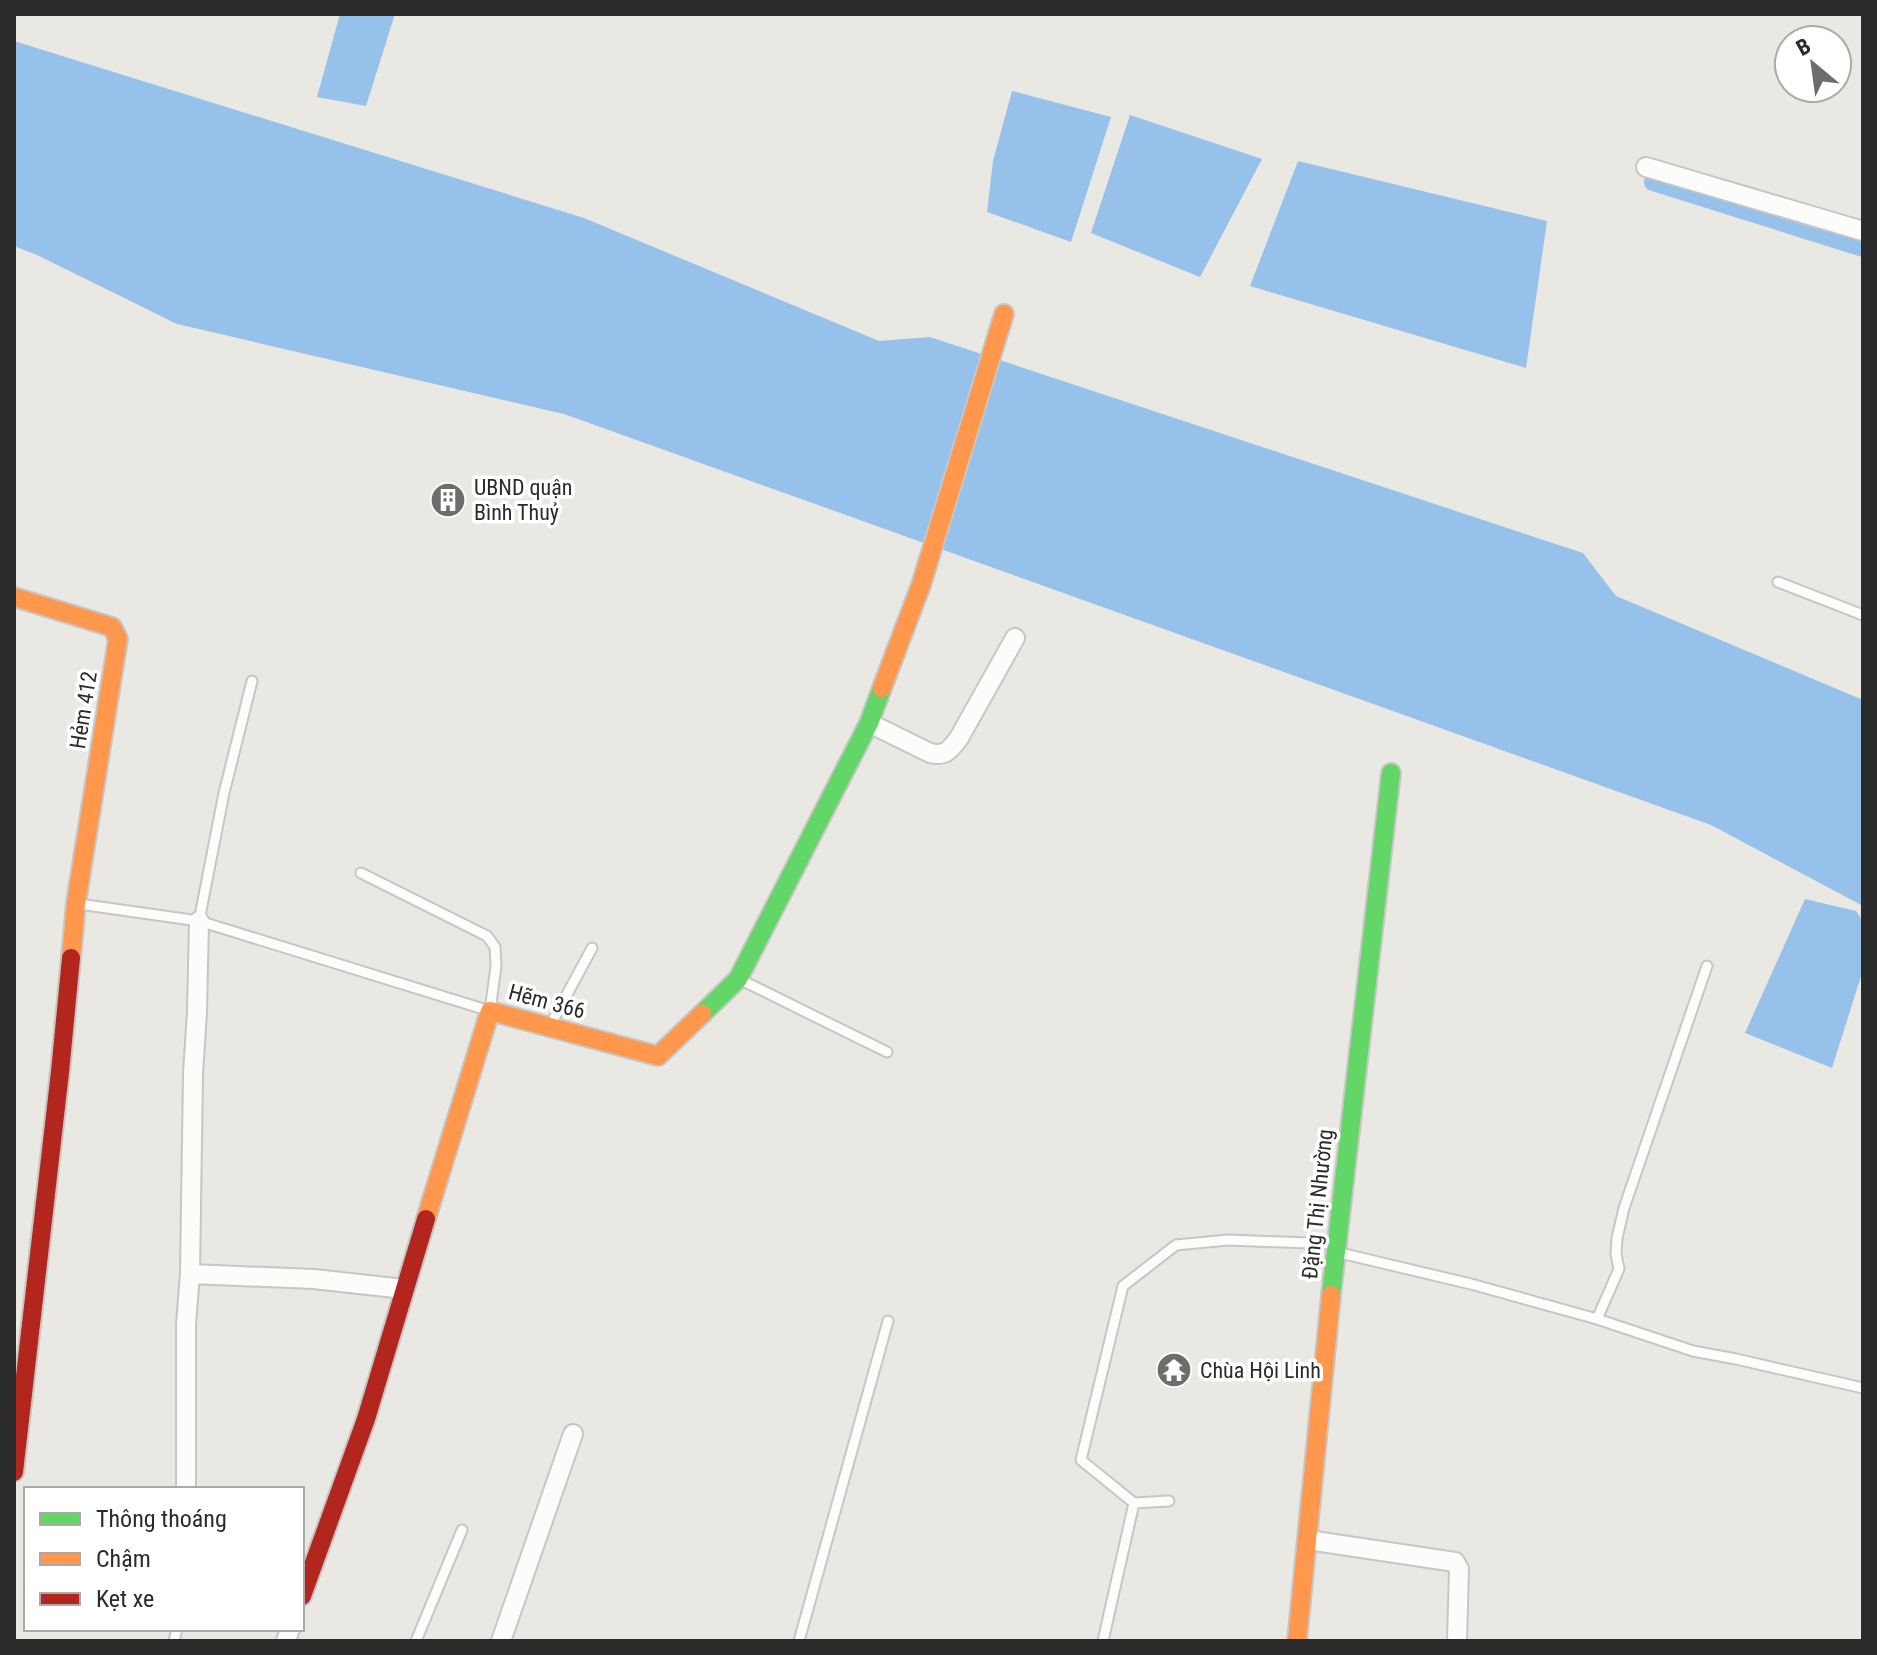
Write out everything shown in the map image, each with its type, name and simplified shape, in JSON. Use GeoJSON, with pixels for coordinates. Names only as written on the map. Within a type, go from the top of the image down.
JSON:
{"type":"FeatureCollection","features":[{"type":"Feature","properties":{"kind":"street"},"geometry":{"type":"LineString","coordinates":[[1646,167],[1863,231]]}},
{"type":"Feature","properties":{"kind":"street","name":"Hẽm 366"},"geometry":{"type":"LineString","coordinates":[[304,1590],[366,1419],[490,1011],[658,1056],[738,979],[869,723],[921,585],[1004,314]]}},
{"type":"Feature","properties":{"kind":"street","name":"Hẻm 412"},"geometry":{"type":"LineString","coordinates":[[14,597],[112,627],[118,635],[76,903]]}},
{"type":"Feature","properties":{"kind":"street"},"geometry":{"type":"LineString","coordinates":[[869,723],[930,753],[938,755],[950,751],[1015,638]]}},
{"type":"Feature","properties":{"kind":"street","name":"Đặng Thị Nhường"},"geometry":{"type":"LineString","coordinates":[[1297,1641],[1335,1248],[1391,773]]}},
{"type":"Feature","properties":{"kind":"street"},"geometry":{"type":"LineString","coordinates":[[14,1472],[60,1072],[76,903]]}},
{"type":"Feature","properties":{"kind":"street"},"geometry":{"type":"LineString","coordinates":[[186,1487],[186,1324],[199,921]]}},
{"type":"Feature","properties":{"kind":"street"},"geometry":{"type":"LineString","coordinates":[[190,1274],[314,1279],[404,1289]]}},
{"type":"Feature","properties":{"kind":"street"},"geometry":{"type":"LineString","coordinates":[[501,1641],[573,1434]]}},
{"type":"Feature","properties":{"kind":"street"},"geometry":{"type":"LineString","coordinates":[[1308,1540],[1455,1562],[1459,1569],[1457,1641]]}},
{"type":"Feature","properties":{"kind":"lane"},"geometry":{"type":"LineString","coordinates":[[1778,582],[1863,615]]}},
{"type":"Feature","properties":{"kind":"lane"},"geometry":{"type":"LineString","coordinates":[[199,921],[224,793],[252,681]]}},
{"type":"Feature","properties":{"kind":"lane"},"geometry":{"type":"LineString","coordinates":[[76,903],[199,921],[490,1011],[496,957],[495,947],[487,936],[361,873]]}},
{"type":"Feature","properties":{"kind":"lane"},"geometry":{"type":"LineString","coordinates":[[550,1027],[592,948]]}},
{"type":"Feature","properties":{"kind":"lane"},"geometry":{"type":"LineString","coordinates":[[1597,1319],[1619,1269],[1617,1238],[1624,1208],[1707,966]]}},
{"type":"Feature","properties":{"kind":"lane"},"geometry":{"type":"LineString","coordinates":[[738,979],[887,1052]]}},
{"type":"Feature","properties":{"kind":"lane"},"geometry":{"type":"LineString","coordinates":[[1169,1501],[1134,1503],[1081,1460],[1123,1286],[1176,1245],[1228,1240],[1335,1248],[1597,1319],[1693,1351],[1863,1388]]}},
{"type":"Feature","properties":{"kind":"lane"},"geometry":{"type":"LineString","coordinates":[[799,1641],[888,1321]]}},
{"type":"Feature","properties":{"kind":"lane"},"geometry":{"type":"LineString","coordinates":[[1103,1641],[1134,1503]]}},
{"type":"Feature","properties":{"kind":"lane"},"geometry":{"type":"LineString","coordinates":[[416,1641],[462,1530]]}},
{"type":"Feature","properties":{"kind":"water"},"geometry":{"type":"Polygon","coordinates":[[[340,14],[395,14],[366,106],[317,97],[340,14]]]}},
{"type":"Feature","properties":{"kind":"water"},"geometry":{"type":"Polygon","coordinates":[[[14,41],[584,218],[879,341],[930,337],[1583,553],[1616,596],[1863,700],[1863,906],[1711,825],[564,414],[177,324],[14,246],[14,41]]]}},
{"type":"Feature","properties":{"kind":"water"},"geometry":{"type":"Polygon","coordinates":[[[1012,91],[1111,117],[1071,242],[987,212],[993,161],[1012,91]]]}},
{"type":"Feature","properties":{"kind":"water"},"geometry":{"type":"Polygon","coordinates":[[[1130,115],[1262,159],[1200,277],[1091,233],[1130,115]]]}},
{"type":"Feature","properties":{"kind":"water"},"geometry":{"type":"Polygon","coordinates":[[[1298,161],[1547,221],[1526,368],[1250,286],[1298,161]]]}},
{"type":"Feature","properties":{"kind":"water"},"geometry":{"type":"Polygon","coordinates":[[[1805,899],[1856,911],[1863,921],[1863,970],[1832,1068],[1745,1033],[1805,899]]]}},
{"type":"Feature","properties":{"kind":"waterway"},"geometry":{"type":"LineString","coordinates":[[1653,182],[1863,248]]}},
{"type":"Feature","properties":{"kind":"traffic: fast"},"geometry":{"type":"LineString","coordinates":[[702,1014],[738,979],[869,723],[882,688]]}},
{"type":"Feature","properties":{"kind":"traffic: fast"},"geometry":{"type":"LineString","coordinates":[[1331,1295],[1391,773]]}},
{"type":"Feature","properties":{"kind":"traffic: slow"},"geometry":{"type":"LineString","coordinates":[[882,688],[921,585],[1004,314]]}},
{"type":"Feature","properties":{"kind":"traffic: slow"},"geometry":{"type":"LineString","coordinates":[[14,597],[112,627],[118,639],[76,903],[71,958]]}},
{"type":"Feature","properties":{"kind":"traffic: slow"},"geometry":{"type":"LineString","coordinates":[[426,1219],[490,1011],[658,1056],[702,1014]]}},
{"type":"Feature","properties":{"kind":"traffic: slow"},"geometry":{"type":"LineString","coordinates":[[1297,1641],[1331,1295]]}},
{"type":"Feature","properties":{"kind":"traffic: jam"},"geometry":{"type":"LineString","coordinates":[[14,1472],[71,958]]}},
{"type":"Feature","properties":{"kind":"traffic: jam"},"geometry":{"type":"LineString","coordinates":[[304,1590],[366,1419],[426,1219]]}},
{"type":"Feature","properties":{"kind":"place","name":"UBND quận Bình Thuỷ"},"geometry":{"type":"Point","coordinates":[448,500]}},
{"type":"Feature","properties":{"kind":"place","name":"Chùa Hội Linh"},"geometry":{"type":"Point","coordinates":[1174,1370]}}]}
